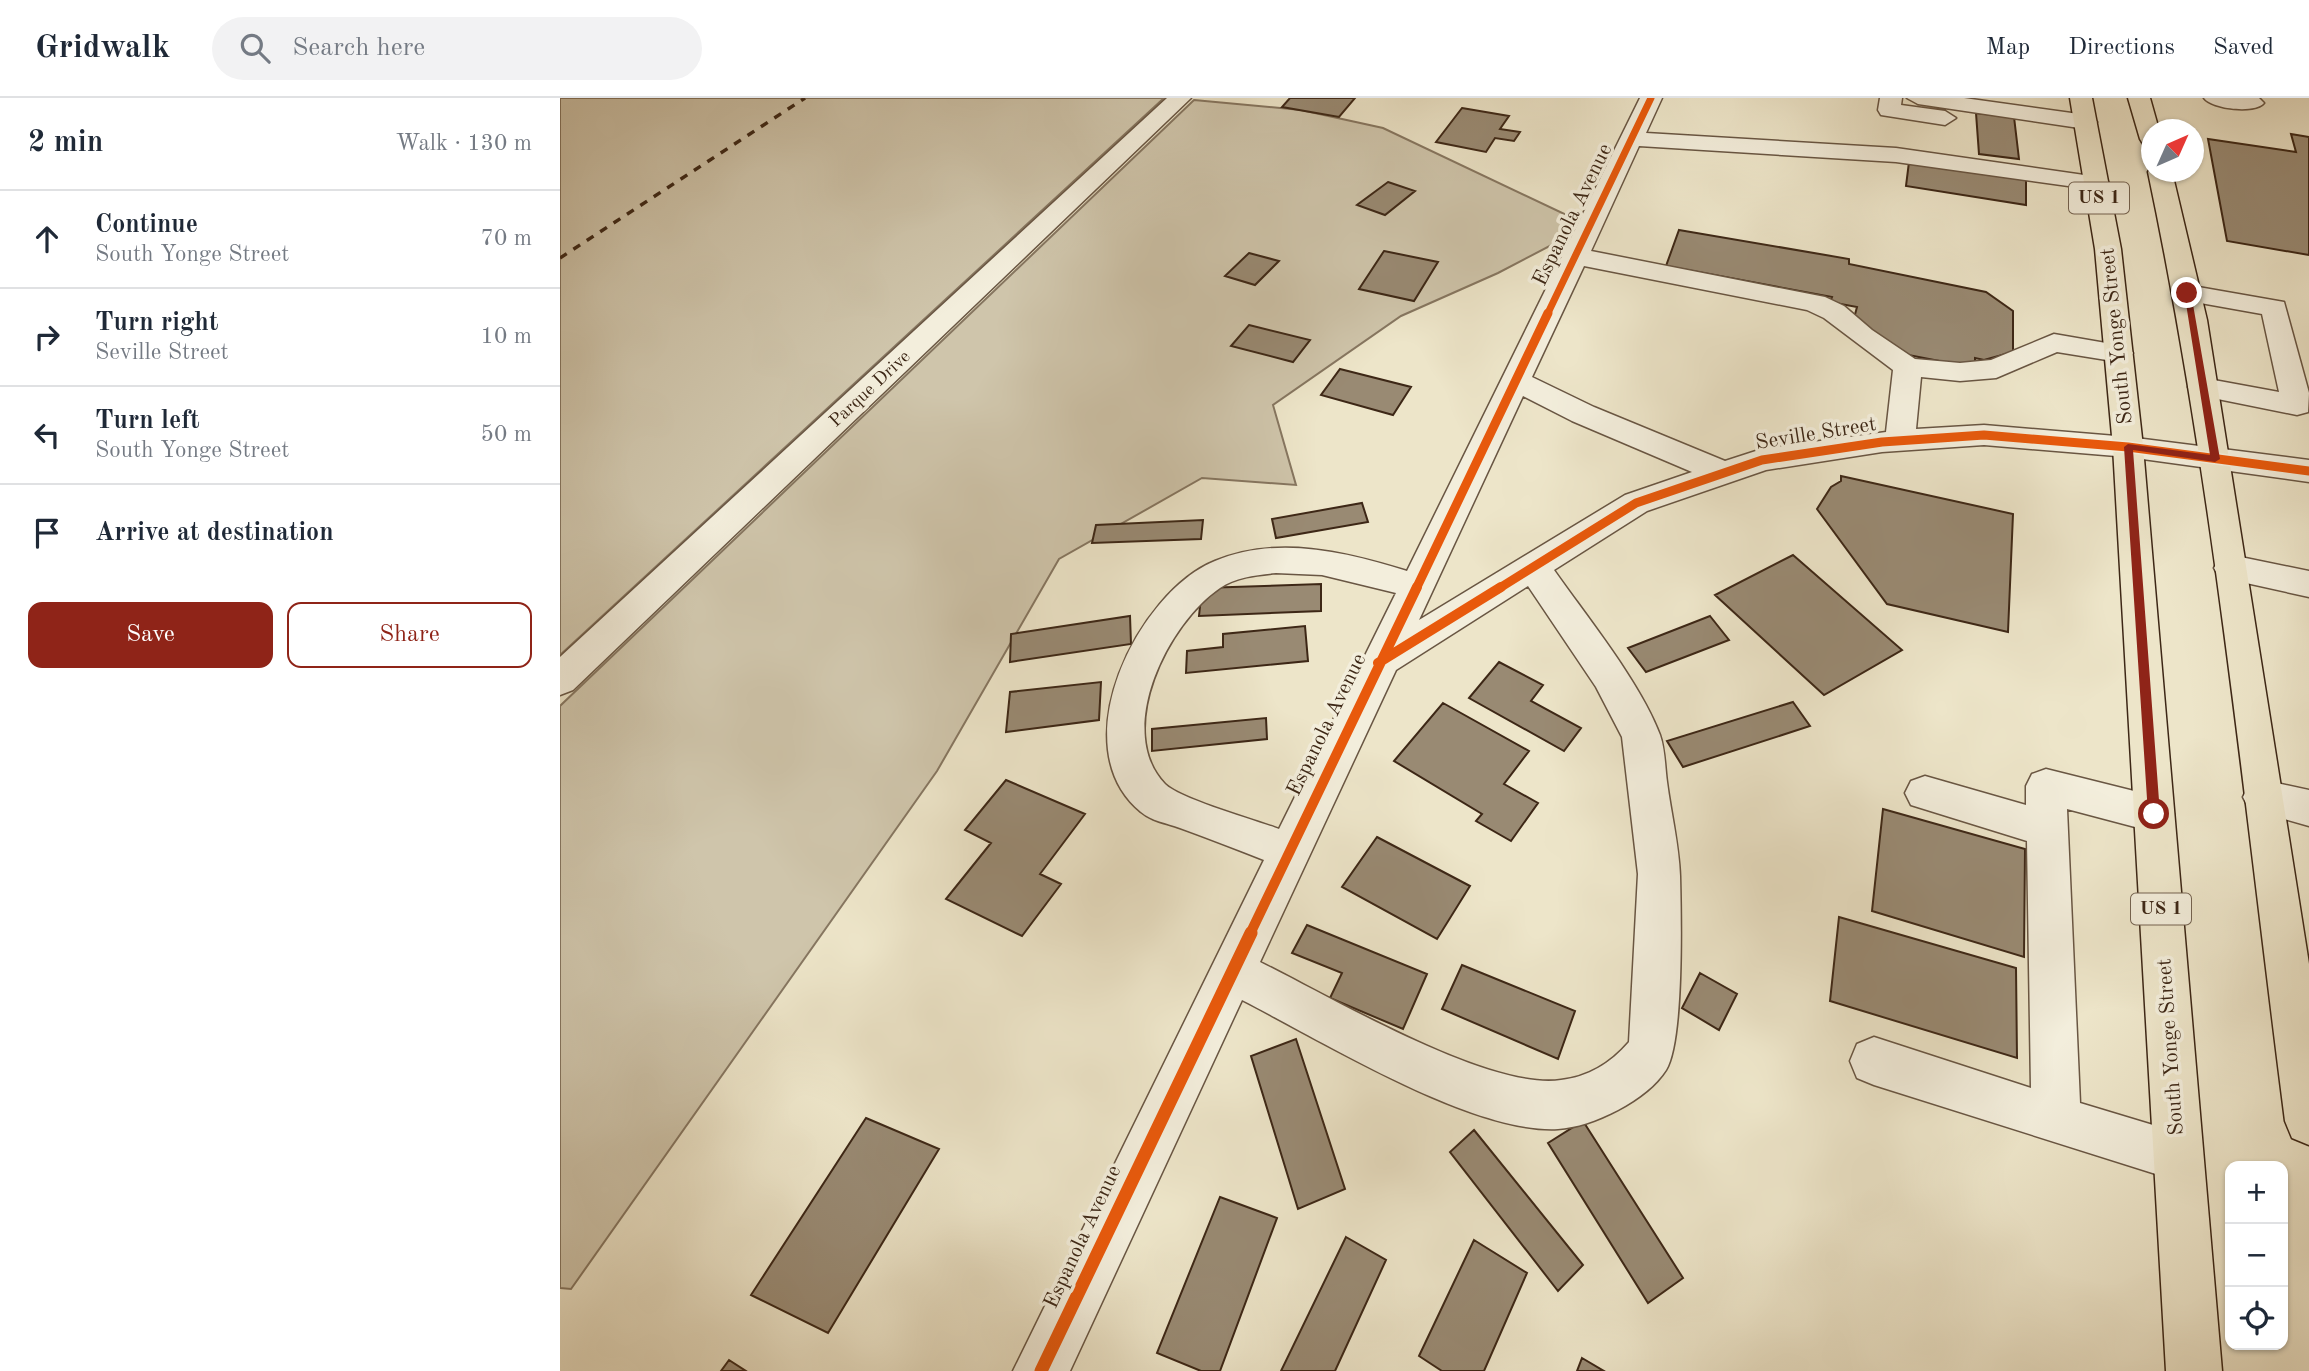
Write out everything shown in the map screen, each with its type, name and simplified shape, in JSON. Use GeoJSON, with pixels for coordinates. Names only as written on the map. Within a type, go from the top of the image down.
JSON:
{"type":"FeatureCollection","features":[{"type":"Feature","properties":{"kind":"main road"},"geometry":{"type":"LineString","coordinates":[[2139,98],[2145,119]]}},
{"type":"Feature","properties":{"kind":"main road","name":"South Yonge Street"},"geometry":{"type":"LineString","coordinates":[[2084,110],[2108,249],[2128,447],[2194,1371]]}},
{"type":"Feature","properties":{"kind":"main road"},"geometry":{"type":"LineString","coordinates":[[2162,182],[2187,293],[2215,459],[2263,797],[2298,974],[2309,1121]]}},
{"type":"Feature","properties":{"kind":"street","name":"Parque Drive"},"geometry":{"type":"LineString","coordinates":[[560,680],[1180,98]]}},
{"type":"Feature","properties":{"kind":"street","name":"Espanola Avenue"},"geometry":{"type":"LineString","coordinates":[[1041,1371],[1651,98]]}},
{"type":"Feature","properties":{"kind":"street"},"geometry":{"type":"LineString","coordinates":[[1891,98],[1889,110],[1965,121],[1966,106]]}},
{"type":"Feature","properties":{"kind":"street"},"geometry":{"type":"LineString","coordinates":[[1918,98],[1966,106],[2084,110]]}},
{"type":"Feature","properties":{"kind":"street"},"geometry":{"type":"LineString","coordinates":[[2215,98],[2253,103]]}},
{"type":"Feature","properties":{"kind":"street"},"geometry":{"type":"LineString","coordinates":[[1631,139],[1888,154],[2039,185],[2097,183]]}},
{"type":"Feature","properties":{"kind":"street"},"geometry":{"type":"LineString","coordinates":[[1575,256],[1815,303],[1833,312],[1862,336],[1908,367],[1960,372],[1996,369],[2054,343],[2119,353]]}},
{"type":"Feature","properties":{"kind":"street"},"geometry":{"type":"LineString","coordinates":[[2187,293],[2274,307],[2298,405],[2203,387]]}},
{"type":"Feature","properties":{"kind":"street"},"geometry":{"type":"LineString","coordinates":[[1900,441],[1908,367]]}},
{"type":"Feature","properties":{"kind":"street"},"geometry":{"type":"LineString","coordinates":[[1515,380],[1583,414],[1723,473]]}},
{"type":"Feature","properties":{"kind":"street","name":"Seville Street"},"geometry":{"type":"LineString","coordinates":[[1378,663],[1636,503],[1762,460],[1900,441],[1984,435],[2128,447],[2309,471]]}},
{"type":"Feature","properties":{"kind":"street"},"geometry":{"type":"LineString","coordinates":[[1288,851],[1155,801],[1135,772],[1124,741],[1127,701],[1161,628],[1192,591],[1224,571],[1257,561],[1294,558],[1351,566],[1415,586]]}},
{"type":"Feature","properties":{"kind":"street"},"geometry":{"type":"LineString","coordinates":[[1231,971],[1428,1070],[1506,1101],[1559,1105],[1600,1094],[1633,1073],[1650,1053],[1655,1024],[1659,874],[1641,736],[1609,677],[1533,567]]}},
{"type":"Feature","properties":{"kind":"street"},"geometry":{"type":"LineString","coordinates":[[2231,568],[2309,584]]}},
{"type":"Feature","properties":{"kind":"street"},"geometry":{"type":"LineString","coordinates":[[2056,1120],[2046,786],[2154,814]]}},
{"type":"Feature","properties":{"kind":"street"},"geometry":{"type":"LineString","coordinates":[[1925,793],[2047,829]]}},
{"type":"Feature","properties":{"kind":"street"},"geometry":{"type":"LineString","coordinates":[[2263,797],[2309,808]]}},
{"type":"Feature","properties":{"kind":"street"},"geometry":{"type":"LineString","coordinates":[[1874,1061],[2178,1156]]}},
{"type":"Feature","properties":{"kind":"shaded area"},"geometry":{"type":"Polygon","coordinates":[[[560,98],[1164,98],[560,655],[560,98]]]}},
{"type":"Feature","properties":{"kind":"shaded area"},"geometry":{"type":"Polygon","coordinates":[[[1194,100],[1301,110],[1383,128],[1575,219],[1565,238],[1498,273],[1401,316],[1273,405],[1296,485],[1202,478],[1059,559],[937,771],[571,1289],[560,1288],[560,706],[1194,100]]]}},
{"type":"Feature","properties":{"kind":"building"},"geometry":{"type":"Polygon","coordinates":[[[1290,98],[1355,98],[1339,117],[1282,107],[1290,98]]]}},
{"type":"Feature","properties":{"kind":"building"},"geometry":{"type":"Polygon","coordinates":[[[1462,108],[1509,116],[1500,129],[1520,132],[1514,141],[1495,138],[1486,152],[1436,142],[1462,108]]]}},
{"type":"Feature","properties":{"kind":"building"},"geometry":{"type":"Polygon","coordinates":[[[1976,113],[2014,117],[2019,159],[1979,154],[1976,113]]]}},
{"type":"Feature","properties":{"kind":"building"},"geometry":{"type":"Polygon","coordinates":[[[2291,134],[2309,137],[2309,255],[2227,241],[2208,139],[2296,152],[2291,134]]]}},
{"type":"Feature","properties":{"kind":"building"},"geometry":{"type":"Polygon","coordinates":[[[1909,162],[2026,180],[2026,205],[1906,186],[1909,162]]]}},
{"type":"Feature","properties":{"kind":"building"},"geometry":{"type":"Polygon","coordinates":[[[1388,182],[1415,191],[1385,215],[1357,205],[1388,182]]]}},
{"type":"Feature","properties":{"kind":"building"},"geometry":{"type":"Polygon","coordinates":[[[1679,230],[1849,259],[1849,264],[1986,292],[2013,311],[2013,352],[1984,360],[1975,358],[1975,366],[1965,366],[1893,352],[1853,322],[1857,307],[1830,302],[1832,297],[1666,266],[1679,230]]]}},
{"type":"Feature","properties":{"kind":"building"},"geometry":{"type":"Polygon","coordinates":[[[1384,251],[1438,262],[1414,301],[1359,289],[1384,251]]]}},
{"type":"Feature","properties":{"kind":"building"},"geometry":{"type":"Polygon","coordinates":[[[1249,253],[1279,261],[1255,285],[1225,276],[1249,253]]]}},
{"type":"Feature","properties":{"kind":"building"},"geometry":{"type":"Polygon","coordinates":[[[1249,325],[1310,340],[1293,362],[1231,346],[1249,325]]]}},
{"type":"Feature","properties":{"kind":"building"},"geometry":{"type":"Polygon","coordinates":[[[1340,369],[1411,387],[1393,415],[1321,395],[1340,369]]]}},
{"type":"Feature","properties":{"kind":"building"},"geometry":{"type":"Polygon","coordinates":[[[1841,476],[2013,514],[2008,632],[1887,604],[1817,509],[1831,487],[1841,481],[1841,476]]]}},
{"type":"Feature","properties":{"kind":"building"},"geometry":{"type":"Polygon","coordinates":[[[1362,503],[1368,522],[1276,538],[1272,519],[1362,503]]]}},
{"type":"Feature","properties":{"kind":"building"},"geometry":{"type":"Polygon","coordinates":[[[1203,520],[1201,539],[1092,543],[1096,525],[1203,520]]]}},
{"type":"Feature","properties":{"kind":"building"},"geometry":{"type":"Polygon","coordinates":[[[1793,555],[1902,650],[1824,695],[1715,595],[1793,555]]]}},
{"type":"Feature","properties":{"kind":"building"},"geometry":{"type":"Polygon","coordinates":[[[1321,584],[1321,611],[1199,616],[1202,588],[1321,584]]]}},
{"type":"Feature","properties":{"kind":"building"},"geometry":{"type":"Polygon","coordinates":[[[1130,616],[1131,644],[1010,662],[1011,634],[1130,616]]]}},
{"type":"Feature","properties":{"kind":"building"},"geometry":{"type":"Polygon","coordinates":[[[1710,616],[1729,640],[1646,672],[1628,648],[1710,616]]]}},
{"type":"Feature","properties":{"kind":"building"},"geometry":{"type":"Polygon","coordinates":[[[1305,626],[1308,661],[1186,673],[1187,651],[1223,647],[1223,634],[1305,626]]]}},
{"type":"Feature","properties":{"kind":"building"},"geometry":{"type":"Polygon","coordinates":[[[1499,662],[1543,685],[1531,701],[1581,728],[1564,751],[1469,698],[1499,662]]]}},
{"type":"Feature","properties":{"kind":"building"},"geometry":{"type":"Polygon","coordinates":[[[1101,682],[1099,720],[1006,732],[1010,692],[1101,682]]]}},
{"type":"Feature","properties":{"kind":"building"},"geometry":{"type":"Polygon","coordinates":[[[1793,702],[1810,726],[1683,767],[1667,741],[1793,702]]]}},
{"type":"Feature","properties":{"kind":"building"},"geometry":{"type":"Polygon","coordinates":[[[1443,703],[1529,751],[1504,784],[1538,803],[1511,841],[1476,821],[1482,814],[1394,761],[1443,703]]]}},
{"type":"Feature","properties":{"kind":"building"},"geometry":{"type":"Polygon","coordinates":[[[1266,718],[1267,739],[1152,751],[1152,729],[1266,718]]]}},
{"type":"Feature","properties":{"kind":"building"},"geometry":{"type":"Polygon","coordinates":[[[1006,780],[1085,814],[1040,874],[1061,884],[1022,936],[946,899],[991,843],[965,830],[1006,780]]]}},
{"type":"Feature","properties":{"kind":"building"},"geometry":{"type":"Polygon","coordinates":[[[1883,809],[2025,849],[2024,957],[1872,911],[1883,809]]]}},
{"type":"Feature","properties":{"kind":"building"},"geometry":{"type":"Polygon","coordinates":[[[1377,837],[1470,886],[1437,939],[1342,887],[1377,837]]]}},
{"type":"Feature","properties":{"kind":"building"},"geometry":{"type":"Polygon","coordinates":[[[1839,917],[2016,968],[2017,1058],[1830,1001],[1839,917]]]}},
{"type":"Feature","properties":{"kind":"building"},"geometry":{"type":"Polygon","coordinates":[[[1307,925],[1427,974],[1403,1029],[1330,998],[1342,973],[1292,953],[1307,925]]]}},
{"type":"Feature","properties":{"kind":"building"},"geometry":{"type":"Polygon","coordinates":[[[1462,965],[1575,1011],[1558,1059],[1442,1009],[1462,965]]]}},
{"type":"Feature","properties":{"kind":"building"},"geometry":{"type":"Polygon","coordinates":[[[1700,973],[1737,994],[1719,1030],[1682,1008],[1700,973]]]}},
{"type":"Feature","properties":{"kind":"building"},"geometry":{"type":"Polygon","coordinates":[[[1296,1039],[1345,1189],[1298,1209],[1251,1056],[1296,1039]]]}},
{"type":"Feature","properties":{"kind":"building"},"geometry":{"type":"Polygon","coordinates":[[[866,1118],[939,1149],[828,1333],[751,1295],[866,1118]]]}},
{"type":"Feature","properties":{"kind":"building"},"geometry":{"type":"Polygon","coordinates":[[[1583,1121],[1683,1278],[1648,1303],[1548,1143],[1583,1121]]]}},
{"type":"Feature","properties":{"kind":"building"},"geometry":{"type":"Polygon","coordinates":[[[1474,1130],[1583,1265],[1558,1291],[1450,1152],[1474,1130]]]}},
{"type":"Feature","properties":{"kind":"building"},"geometry":{"type":"Polygon","coordinates":[[[1220,1197],[1277,1218],[1220,1371],[1201,1371],[1157,1353],[1220,1197]]]}},
{"type":"Feature","properties":{"kind":"building"},"geometry":{"type":"Polygon","coordinates":[[[1346,1237],[1386,1260],[1335,1371],[1281,1371],[1346,1237]]]}},
{"type":"Feature","properties":{"kind":"building"},"geometry":{"type":"Polygon","coordinates":[[[1474,1240],[1527,1273],[1484,1371],[1442,1371],[1419,1356],[1474,1240]]]}},
{"type":"Feature","properties":{"kind":"building"},"geometry":{"type":"Polygon","coordinates":[[[1582,1358],[1604,1371],[1577,1371],[1582,1358]]]}},
{"type":"Feature","properties":{"kind":"building"},"geometry":{"type":"Polygon","coordinates":[[[729,1360],[746,1371],[721,1371],[729,1360]]]}},
{"type":"Feature","properties":{"kind":"railway"},"geometry":{"type":"LineString","coordinates":[[560,258],[805,98]]}},
{"type":"Feature","properties":{"kind":"cycle path"},"geometry":{"type":"LineString","coordinates":[[1041,1371],[1651,98]]}},
{"type":"Feature","properties":{"kind":"cycle path"},"geometry":{"type":"LineString","coordinates":[[1378,663],[1636,503],[1762,460],[1882,442],[1984,435],[2128,447],[2309,471]]}},
{"type":"Feature","properties":{"kind":"route"},"geometry":{"type":"LineString","coordinates":[[2154,814],[2128,447],[2215,459],[2187,293]]}}]}
